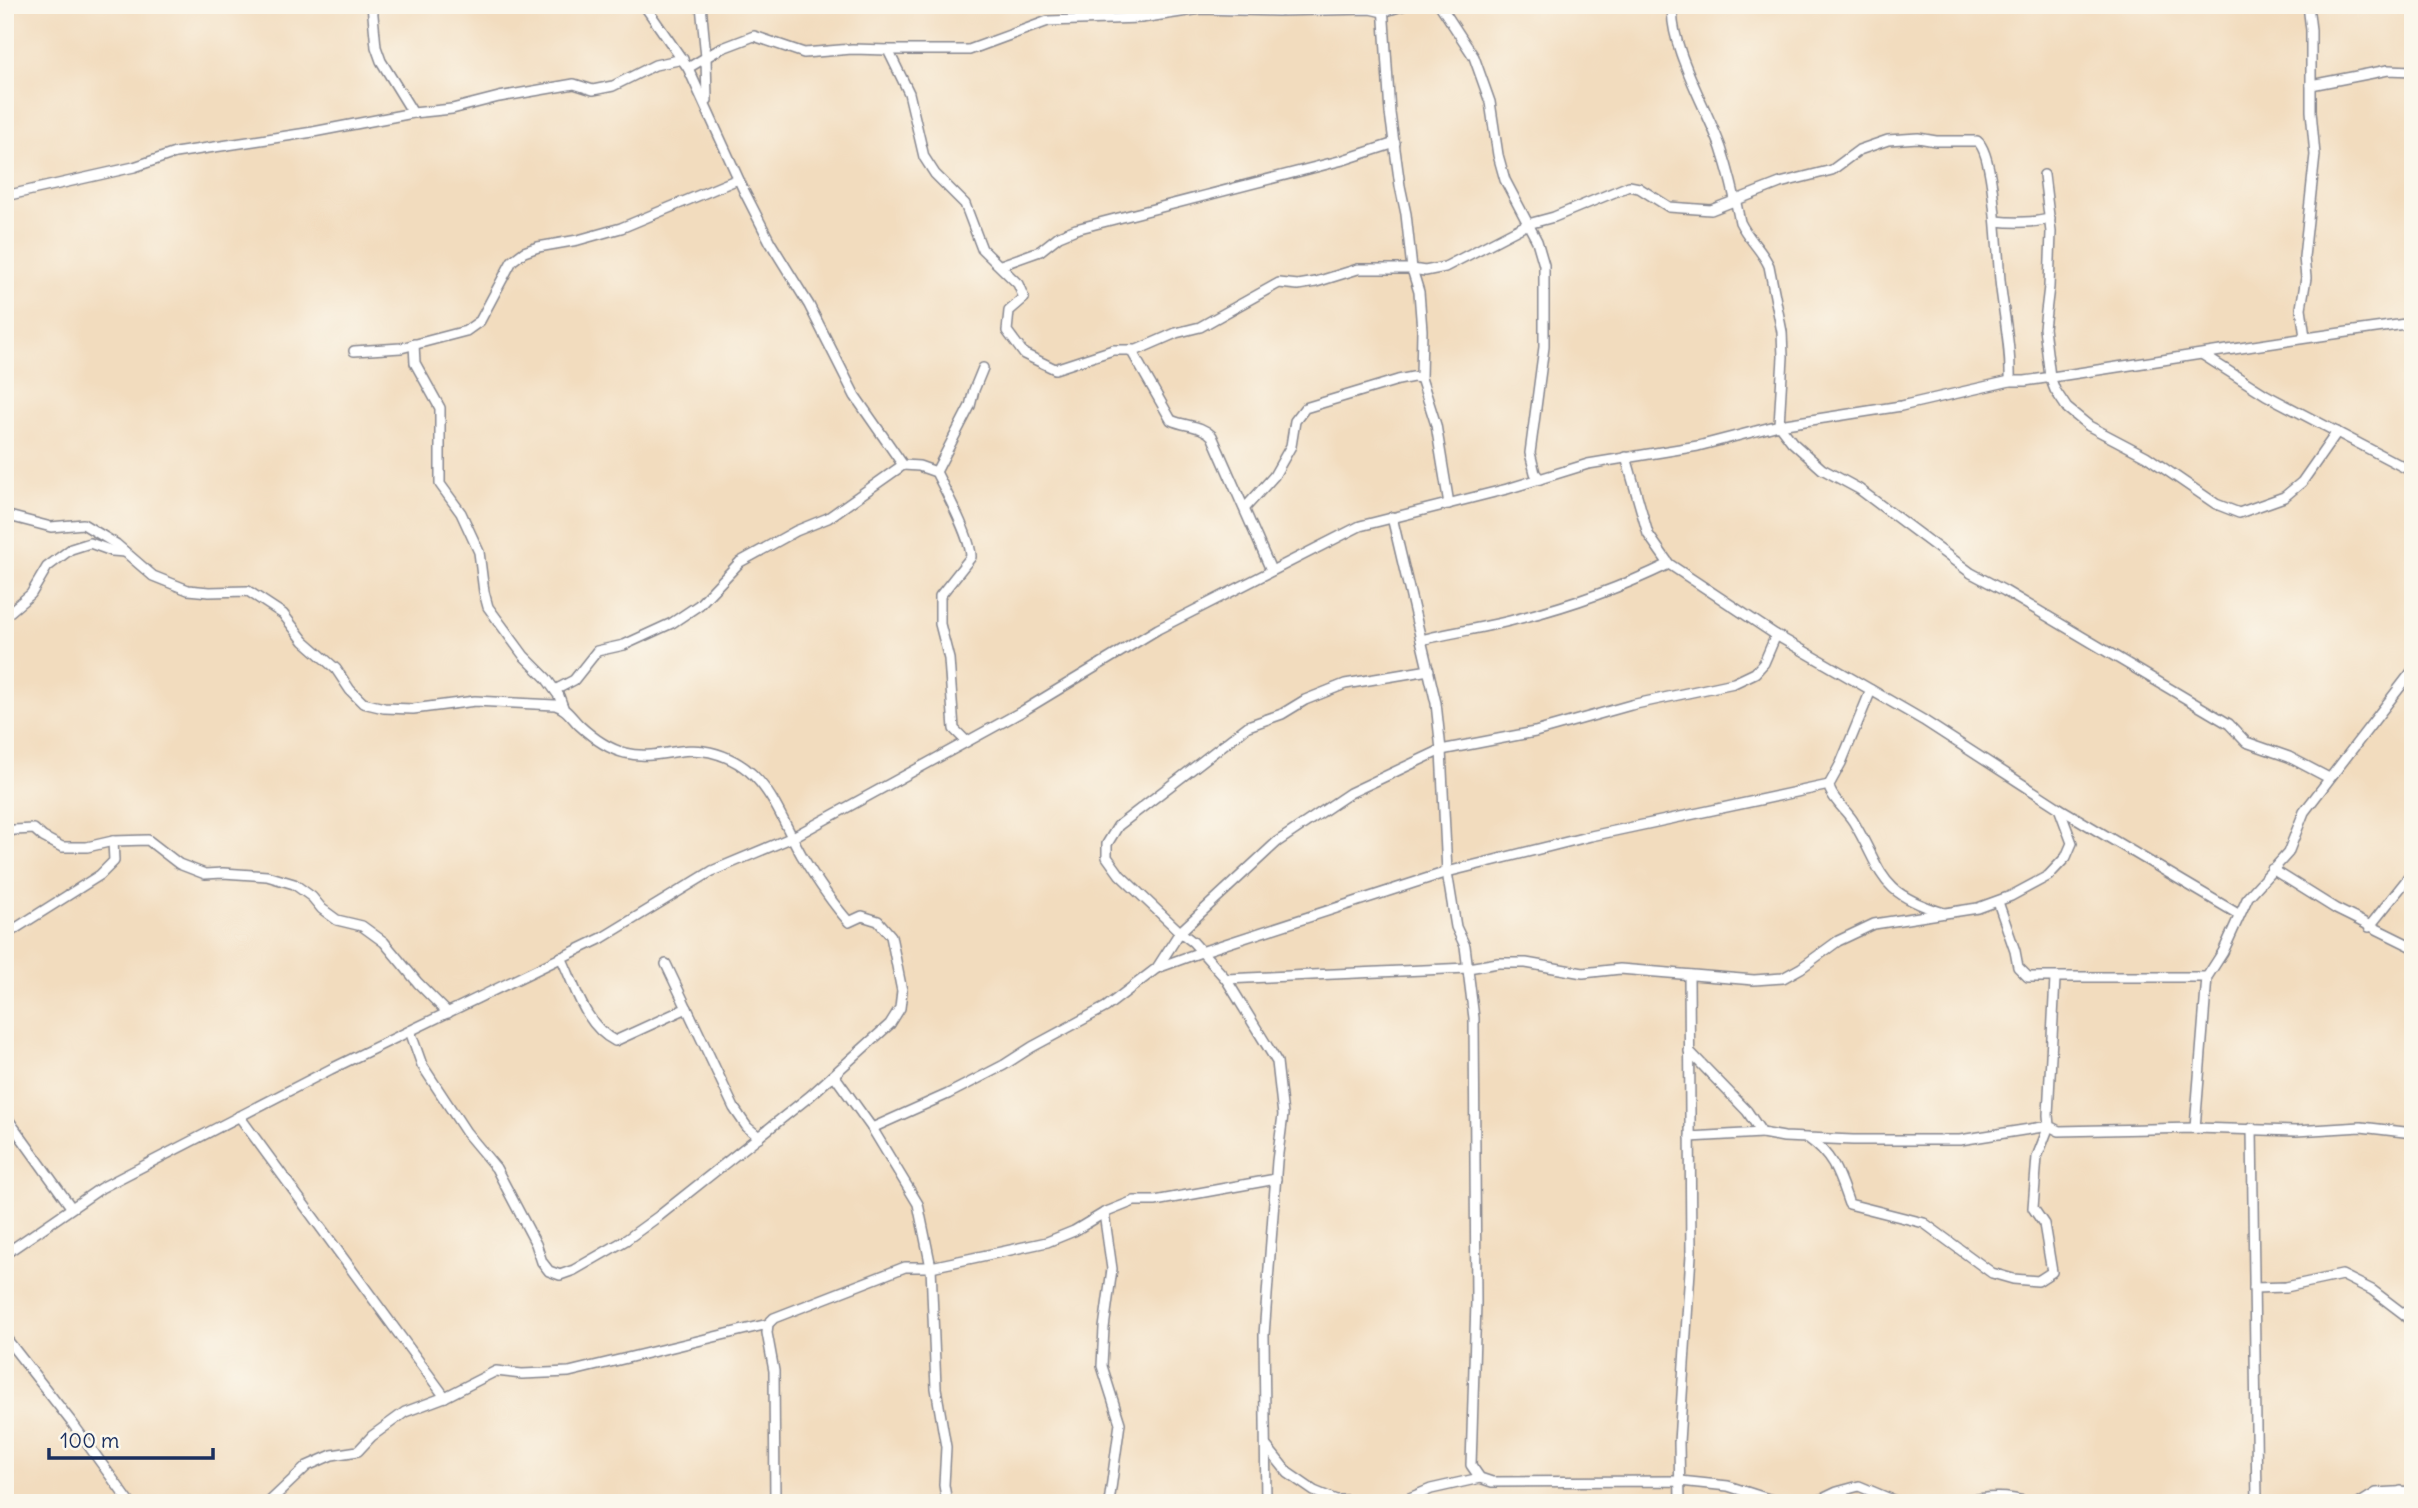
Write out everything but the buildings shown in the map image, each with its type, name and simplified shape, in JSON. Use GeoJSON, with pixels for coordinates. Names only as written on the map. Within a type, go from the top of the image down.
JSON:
{"type":"FeatureCollection","features":[{"type":"Feature","properties":{"kind":"street"},"geometry":{"type":"LineString","coordinates":[[372,5],[376,47],[381,61],[413,113]]}},
{"type":"Feature","properties":{"kind":"street"},"geometry":{"type":"LineString","coordinates":[[644,5],[686,63],[738,179],[770,242],[809,305],[855,397],[903,465]]}},
{"type":"Feature","properties":{"kind":"street"},"geometry":{"type":"LineString","coordinates":[[701,5],[707,106]]}},
{"type":"Feature","properties":{"kind":"street"},"geometry":{"type":"LineString","coordinates":[[5,196],[134,167],[175,153],[261,141],[413,113],[452,109],[499,97],[574,84],[593,90],[613,86],[655,65],[686,63],[754,36],[804,53],[852,49],[969,50],[1048,21],[1141,18],[1201,9],[1383,9],[1405,5]]}},
{"type":"Feature","properties":{"kind":"street"},"geometry":{"type":"LineString","coordinates":[[1440,5],[1474,57],[1490,102],[1498,155],[1505,180],[1537,241],[1544,265],[1544,347],[1530,453],[1535,473],[1541,479]]}},
{"type":"Feature","properties":{"kind":"street"},"geometry":{"type":"LineString","coordinates":[[1673,5],[1679,48],[1720,147],[1740,222],[1745,233],[1766,258],[1772,278],[1782,332],[1779,425],[1792,442],[1822,469],[1859,489],[1971,573],[2229,724],[2246,742],[2289,757],[2329,778]]}},
{"type":"Feature","properties":{"kind":"street"},"geometry":{"type":"LineString","coordinates":[[2305,337],[2301,308],[2305,278],[2306,228],[2315,155],[2308,5]]}},
{"type":"Feature","properties":{"kind":"street"},"geometry":{"type":"LineString","coordinates":[[1383,9],[1390,113],[1412,269],[1419,292],[1422,330],[1421,378],[1436,425],[1449,504]]}},
{"type":"Feature","properties":{"kind":"street"},"geometry":{"type":"LineString","coordinates":[[888,50],[909,93],[924,157],[935,174],[965,204],[982,249],[1001,265],[1024,293],[1024,298],[1009,311],[1007,331],[1024,354],[1055,369],[1100,353],[1137,350],[1169,336],[1200,327],[1279,283],[1298,285],[1316,282],[1358,269],[1425,271],[1445,267],[1528,224],[1554,217],[1629,186],[1639,188],[1669,207],[1711,210],[1780,183],[1832,170],[1859,150],[1888,140],[1918,138],[1977,141],[1982,145],[1996,221],[2001,290],[2010,349],[2010,381]]}},
{"type":"Feature","properties":{"kind":"street"},"geometry":{"type":"LineString","coordinates":[[2311,85],[2388,70],[2413,71]]}},
{"type":"Feature","properties":{"kind":"street"},"geometry":{"type":"LineString","coordinates":[[1001,265],[1040,251],[1066,232],[1343,160],[1395,143]]}},
{"type":"Feature","properties":{"kind":"street"},"geometry":{"type":"LineString","coordinates":[[2044,175],[2050,219],[2049,287],[2044,328],[2050,377],[2067,408],[2089,426],[2146,456],[2216,504],[2239,513],[2284,497],[2302,482],[2337,432]]}},
{"type":"Feature","properties":{"kind":"street"},"geometry":{"type":"LineString","coordinates":[[354,351],[414,344],[457,335],[480,321],[513,261],[524,252],[621,228],[738,179]]}},
{"type":"Feature","properties":{"kind":"street"},"geometry":{"type":"LineString","coordinates":[[1996,221],[2025,223],[2050,219]]}},
{"type":"Feature","properties":{"kind":"street"},"geometry":{"type":"LineString","coordinates":[[5,1254],[101,1188],[239,1116],[602,938],[712,871],[793,837],[1021,712],[1158,629],[1360,526],[1541,479],[1588,464],[1698,446],[1779,425],[1901,406],[2010,381],[2413,323]]}},
{"type":"Feature","properties":{"kind":"street"},"geometry":{"type":"LineString","coordinates":[[410,1031],[422,1065],[466,1132],[496,1168],[536,1244],[542,1262],[549,1271],[560,1275],[626,1240],[834,1075],[890,1024],[900,1008],[902,990],[891,936],[878,921],[862,916],[849,922],[836,908],[812,872],[768,792],[738,761],[707,751],[680,751],[655,757],[625,753],[594,738],[563,707],[555,690],[524,656],[488,607],[479,552],[461,513],[440,484],[440,408],[415,363],[414,344]]}},
{"type":"Feature","properties":{"kind":"street"},"geometry":{"type":"LineString","coordinates":[[1131,350],[1171,420],[1205,429],[1212,436],[1271,570]]}},
{"type":"Feature","properties":{"kind":"street"},"geometry":{"type":"LineString","coordinates":[[2203,355],[2266,395],[2413,472]]}},
{"type":"Feature","properties":{"kind":"street"},"geometry":{"type":"LineString","coordinates":[[936,472],[970,406],[983,368]]}},
{"type":"Feature","properties":{"kind":"street"},"geometry":{"type":"LineString","coordinates":[[1245,508],[1274,476],[1291,446],[1295,421],[1305,408],[1398,380],[1421,378]]}},
{"type":"Feature","properties":{"kind":"street"},"geometry":{"type":"LineString","coordinates":[[1626,457],[1648,534],[1669,565],[1776,635],[1923,720],[2059,808],[2238,915]]}},
{"type":"Feature","properties":{"kind":"street"},"geometry":{"type":"LineString","coordinates":[[555,690],[574,680],[597,651],[624,645],[672,623],[699,605],[740,562],[785,536],[828,518],[903,465],[919,466],[936,472],[971,552],[967,563],[942,592],[940,605],[942,634],[949,659],[954,729],[967,741]]}},
{"type":"Feature","properties":{"kind":"street"},"geometry":{"type":"LineString","coordinates":[[5,515],[51,527],[83,524],[93,528],[153,576],[170,584],[199,592],[248,591],[283,614],[311,648],[331,664],[363,703],[384,708],[413,709],[475,701],[563,707]]}},
{"type":"Feature","properties":{"kind":"street"},"geometry":{"type":"LineString","coordinates":[[1392,517],[1436,703],[1447,872],[1456,928],[1465,946],[1474,1018],[1476,1302],[1471,1465],[1480,1478]]}},
{"type":"Feature","properties":{"kind":"street"},"geometry":{"type":"LineString","coordinates":[[5,616],[31,594],[47,567],[71,550],[90,543],[112,551],[125,552]]}},
{"type":"Feature","properties":{"kind":"street"},"geometry":{"type":"LineString","coordinates":[[1421,640],[1536,614],[1624,586],[1669,565]]}},
{"type":"Feature","properties":{"kind":"street"},"geometry":{"type":"LineString","coordinates":[[1157,968],[1180,932],[1277,842],[1350,793],[1441,750],[1535,732],[1631,705],[1734,683],[1755,673],[1764,663],[1776,635]]}},
{"type":"Feature","properties":{"kind":"street"},"geometry":{"type":"LineString","coordinates":[[1266,1503],[1264,1335],[1283,1115],[1277,1062],[1226,979],[1193,942],[1120,875],[1107,857],[1107,844],[1118,826],[1248,726],[1282,714],[1305,700],[1345,684],[1429,670]]}},
{"type":"Feature","properties":{"kind":"street"},"geometry":{"type":"LineString","coordinates":[[2195,1128],[2207,977],[2223,952],[2238,915],[2256,886],[2288,853],[2304,812],[2413,670]]}},
{"type":"Feature","properties":{"kind":"street"},"geometry":{"type":"LineString","coordinates":[[1871,690],[1829,785],[1832,794],[1851,818],[1880,875],[1890,887],[1914,902],[1946,913]]}},
{"type":"Feature","properties":{"kind":"street"},"geometry":{"type":"LineString","coordinates":[[872,1128],[1004,1065],[1106,1007],[1157,968],[1201,952],[1447,872],[1591,836],[1829,785]]}},
{"type":"Feature","properties":{"kind":"street"},"geometry":{"type":"LineString","coordinates":[[1226,979],[1468,968],[1498,963],[1526,963],[1583,973],[1620,969],[1754,980],[1783,978],[1838,941],[1874,924],[1998,902],[2048,876],[2066,857],[2072,842],[2059,808]]}},
{"type":"Feature","properties":{"kind":"street"},"geometry":{"type":"LineString","coordinates":[[5,833],[34,829],[62,847],[86,847],[113,841],[148,841],[179,864],[205,874],[267,876],[295,884],[337,920],[362,926],[384,942],[418,983],[448,1013]]}},
{"type":"Feature","properties":{"kind":"street"},"geometry":{"type":"LineString","coordinates":[[5,935],[100,874],[114,861],[113,841]]}},
{"type":"Feature","properties":{"kind":"street"},"geometry":{"type":"LineString","coordinates":[[2272,869],[2369,927],[2413,947]]}},
{"type":"Feature","properties":{"kind":"street"},"geometry":{"type":"LineString","coordinates":[[2369,927],[2413,873]]}},
{"type":"Feature","properties":{"kind":"street"},"geometry":{"type":"LineString","coordinates":[[1998,902],[2018,967],[2028,977],[2207,977]]}},
{"type":"Feature","properties":{"kind":"street"},"geometry":{"type":"LineString","coordinates":[[561,957],[590,1021],[604,1036],[615,1041],[687,1008]]}},
{"type":"Feature","properties":{"kind":"street"},"geometry":{"type":"LineString","coordinates":[[666,964],[734,1108],[747,1127],[759,1137]]}},
{"type":"Feature","properties":{"kind":"street"},"geometry":{"type":"LineString","coordinates":[[1680,1503],[1679,1442],[1691,1255],[1689,975]]}},
{"type":"Feature","properties":{"kind":"street"},"geometry":{"type":"LineString","coordinates":[[1808,1138],[1824,1149],[1837,1169],[1849,1204],[1924,1223],[1992,1273],[2012,1279],[2038,1281],[2052,1272],[2044,1224],[2033,1208],[2037,1157],[2049,1126],[2055,979]]}},
{"type":"Feature","properties":{"kind":"street"},"geometry":{"type":"LineString","coordinates":[[1689,1051],[1717,1083],[1747,1111],[1762,1133]]}},
{"type":"Feature","properties":{"kind":"street"},"geometry":{"type":"LineString","coordinates":[[834,1075],[872,1128],[918,1205],[931,1267],[936,1388],[946,1447],[944,1485],[947,1503]]}},
{"type":"Feature","properties":{"kind":"street"},"geometry":{"type":"LineString","coordinates":[[5,1115],[71,1207]]}},
{"type":"Feature","properties":{"kind":"street"},"geometry":{"type":"LineString","coordinates":[[239,1116],[445,1397]]}},
{"type":"Feature","properties":{"kind":"street"},"geometry":{"type":"LineString","coordinates":[[1690,1137],[1762,1133],[1808,1138],[1960,1140],[2049,1126],[2059,1131],[2195,1128],[2296,1131],[2361,1127],[2413,1133]]}},
{"type":"Feature","properties":{"kind":"street"},"geometry":{"type":"LineString","coordinates":[[2252,1128],[2257,1503]]}},
{"type":"Feature","properties":{"kind":"street"},"geometry":{"type":"LineString","coordinates":[[268,1503],[307,1466],[332,1455],[358,1451],[372,1436],[405,1412],[445,1397],[496,1371],[522,1374],[569,1372],[768,1324],[785,1313],[905,1267],[931,1267],[1047,1242],[1134,1200],[1155,1201],[1276,1179]]}},
{"type":"Feature","properties":{"kind":"street"},"geometry":{"type":"LineString","coordinates":[[1104,1213],[1112,1269],[1102,1366],[1120,1423],[1109,1503]]}},
{"type":"Feature","properties":{"kind":"street"},"geometry":{"type":"LineString","coordinates":[[2254,1288],[2286,1287],[2342,1275],[2372,1290],[2405,1315],[2413,1326]]}},
{"type":"Feature","properties":{"kind":"street"},"geometry":{"type":"LineString","coordinates":[[768,1324],[767,1333],[774,1371],[775,1503]]}},
{"type":"Feature","properties":{"kind":"street"},"geometry":{"type":"LineString","coordinates":[[5,1337],[130,1503]]}},
{"type":"Feature","properties":{"kind":"street"},"geometry":{"type":"LineString","coordinates":[[1266,1447],[1288,1473],[1314,1491],[1336,1500],[1405,1500],[1431,1489],[1480,1478],[1492,1482],[1680,1481],[1728,1486],[1781,1503]]}},
{"type":"Feature","properties":{"kind":"street"},"geometry":{"type":"LineString","coordinates":[[1814,1503],[1837,1492],[1859,1486],[1900,1503]]}},
{"type":"Feature","properties":{"kind":"street"},"geometry":{"type":"LineString","coordinates":[[2401,1491],[2401,1503]]}},
{"type":"Feature","properties":{"kind":"street"},"geometry":{"type":"LineString","coordinates":[[2360,1503],[2375,1493],[2413,1492]]}},
{"type":"Feature","properties":{"kind":"street"},"geometry":{"type":"LineString","coordinates":[[1958,1503],[1978,1498],[2014,1497],[2029,1503]]}}]}
